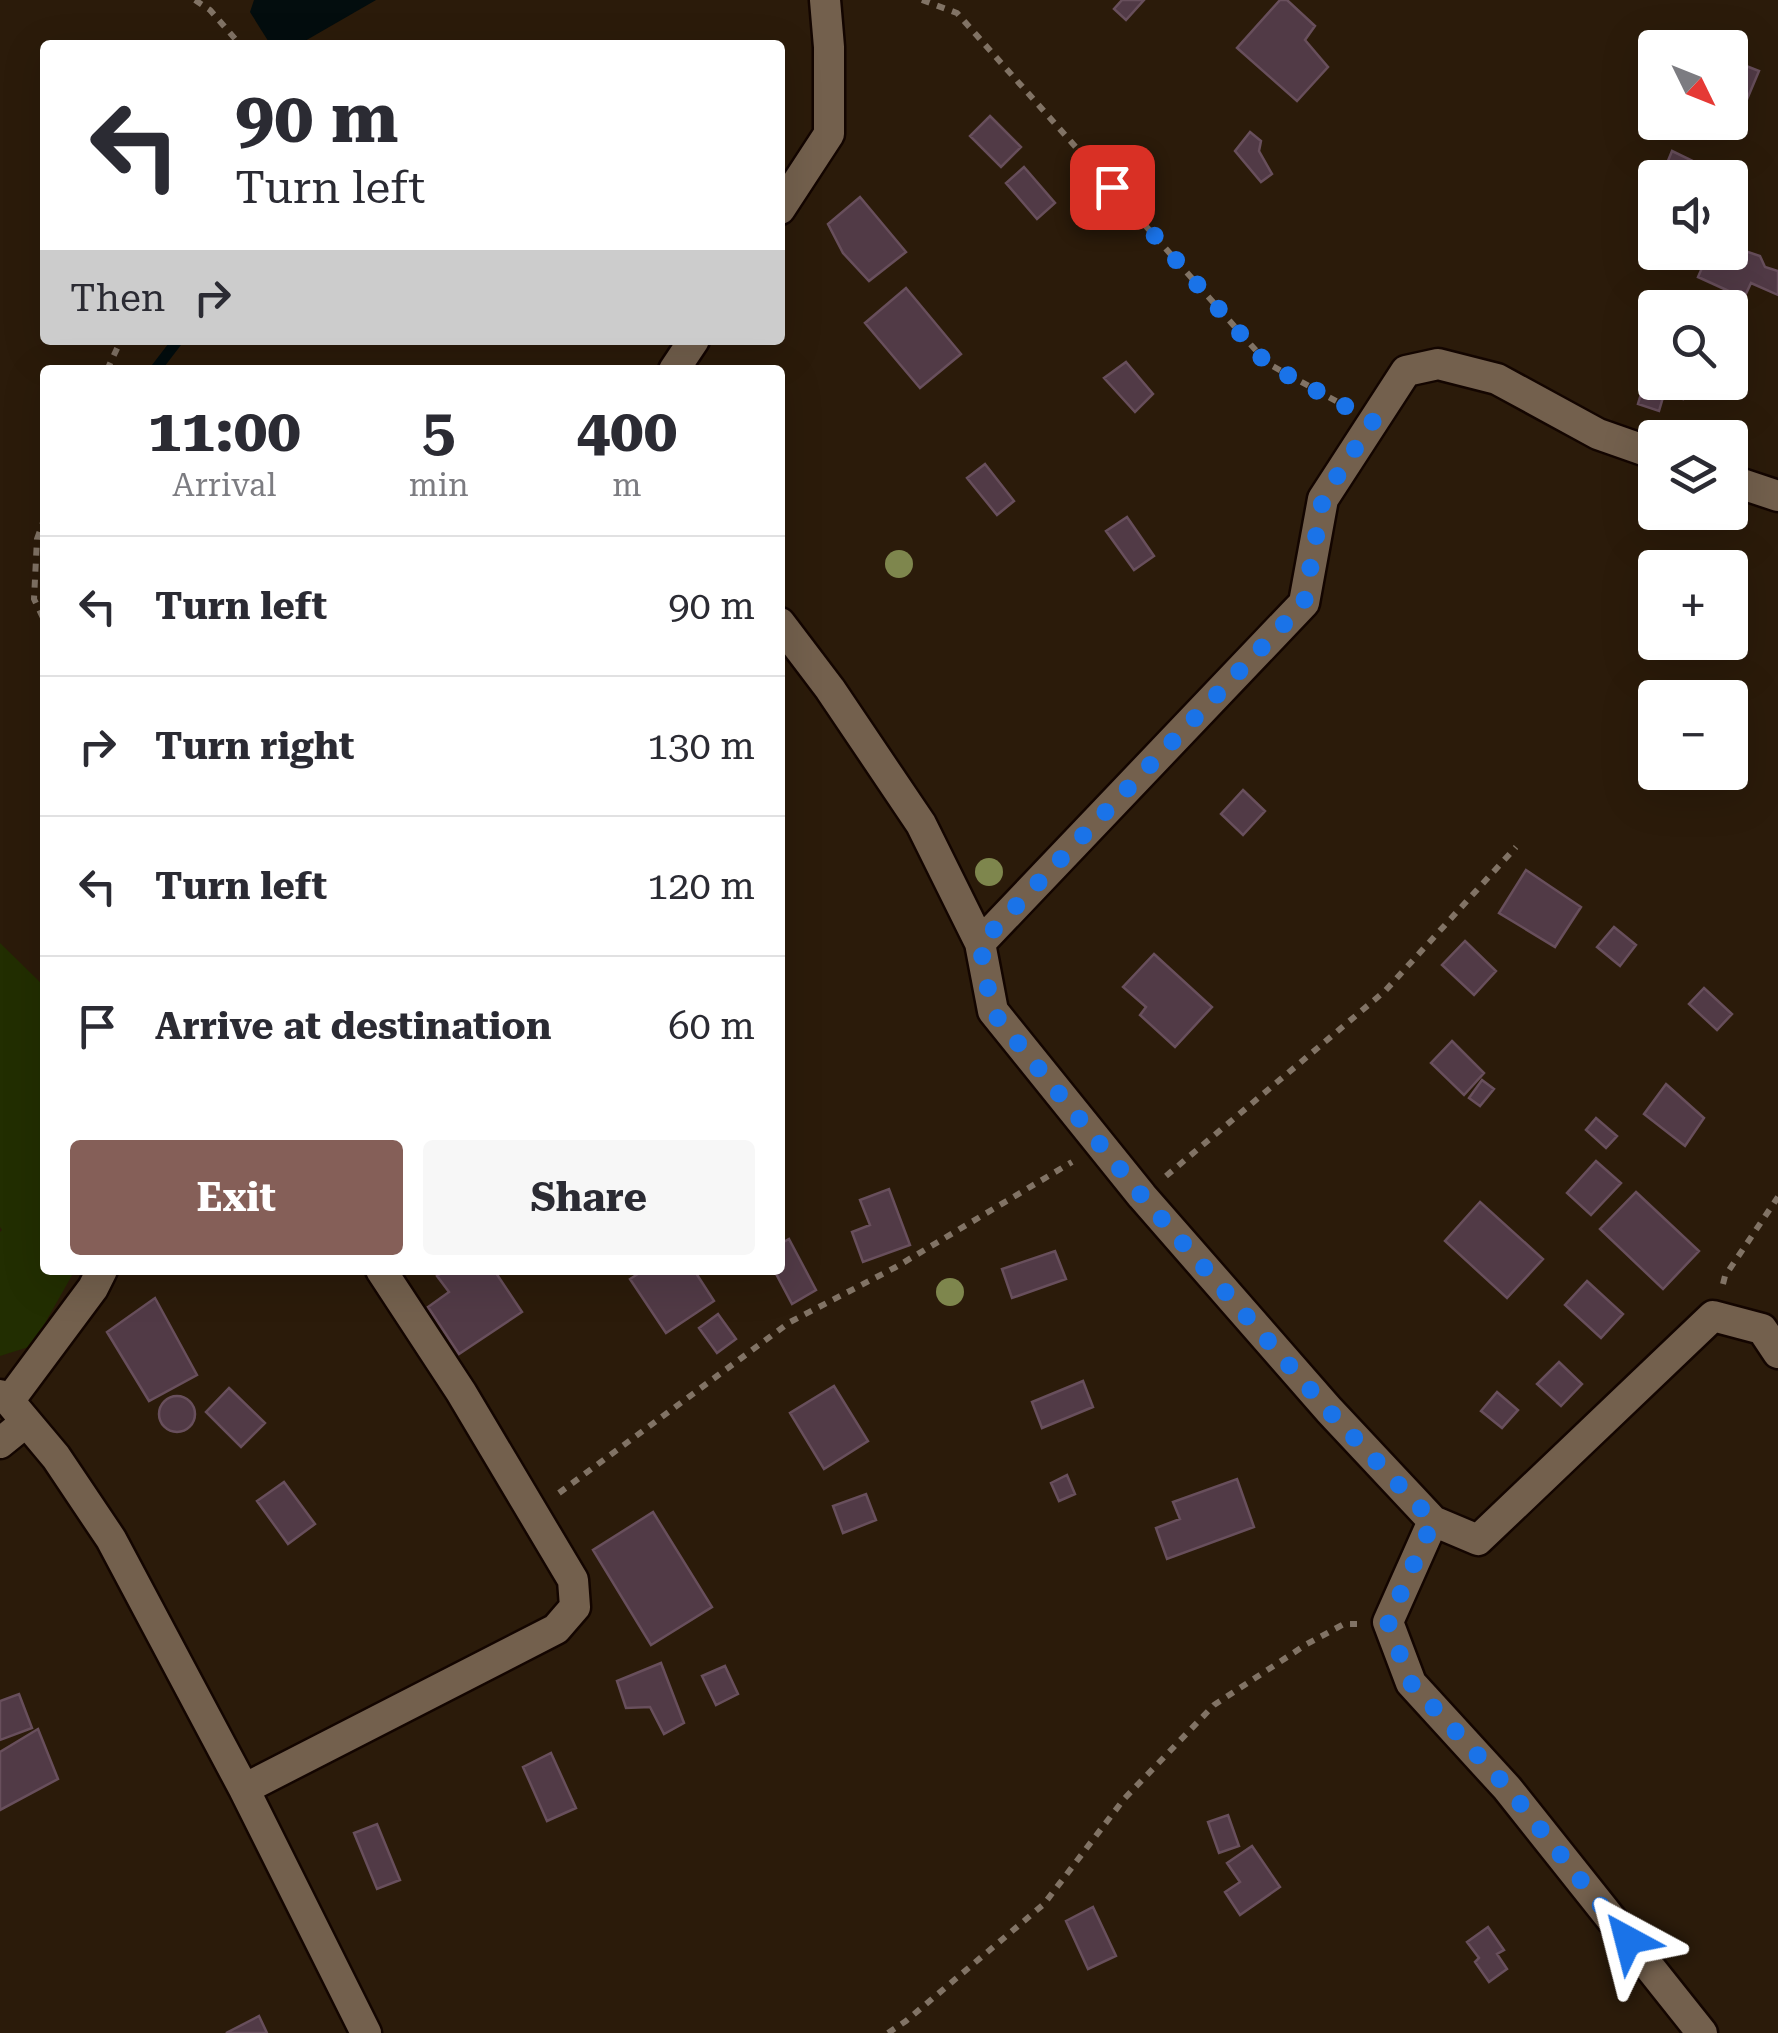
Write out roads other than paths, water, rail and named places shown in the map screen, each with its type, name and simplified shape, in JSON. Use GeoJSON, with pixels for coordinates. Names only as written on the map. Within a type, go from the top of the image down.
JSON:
{"type":"FeatureCollection","features":[{"type":"Feature","properties":{"kind":"street"},"geometry":{"type":"LineString","coordinates":[[785,201],[829,134],[833,5]]}},
{"type":"Feature","properties":{"kind":"street"},"geometry":{"type":"LineString","coordinates":[[980,944],[1304,603],[1323,498],[1406,371],[1438,364],[1497,379],[1598,434],[1638,448]]}},
{"type":"Feature","properties":{"kind":"street"},"geometry":{"type":"LineString","coordinates":[[1748,486],[1778,496]]}},
{"type":"Feature","properties":{"kind":"street"},"geometry":{"type":"LineString","coordinates":[[785,630],[830,688],[921,824],[980,944],[992,1011],[1142,1196],[1328,1410],[1433,1521],[1478,1540],[1713,1316],[1762,1329],[1778,1353]]}},
{"type":"Feature","properties":{"kind":"street"},"geometry":{"type":"LineString","coordinates":[[0,1443],[12,1406],[100,1275]]}},
{"type":"Feature","properties":{"kind":"street"},"geometry":{"type":"LineString","coordinates":[[244,1789],[556,1628],[575,1607],[573,1580],[534,1512],[384,1275]]}},
{"type":"Feature","properties":{"kind":"street"},"geometry":{"type":"LineString","coordinates":[[12,1406],[56,1457],[112,1540],[244,1789],[366,2033]]}},
{"type":"Feature","properties":{"kind":"street"},"geometry":{"type":"LineString","coordinates":[[1433,1521],[1388,1622],[1410,1682],[1508,1788],[1702,2033]]}},
{"type":"Feature","properties":{"kind":"waterway"},"geometry":{"type":"LineString","coordinates":[[159,365],[174,345]]}}]}
